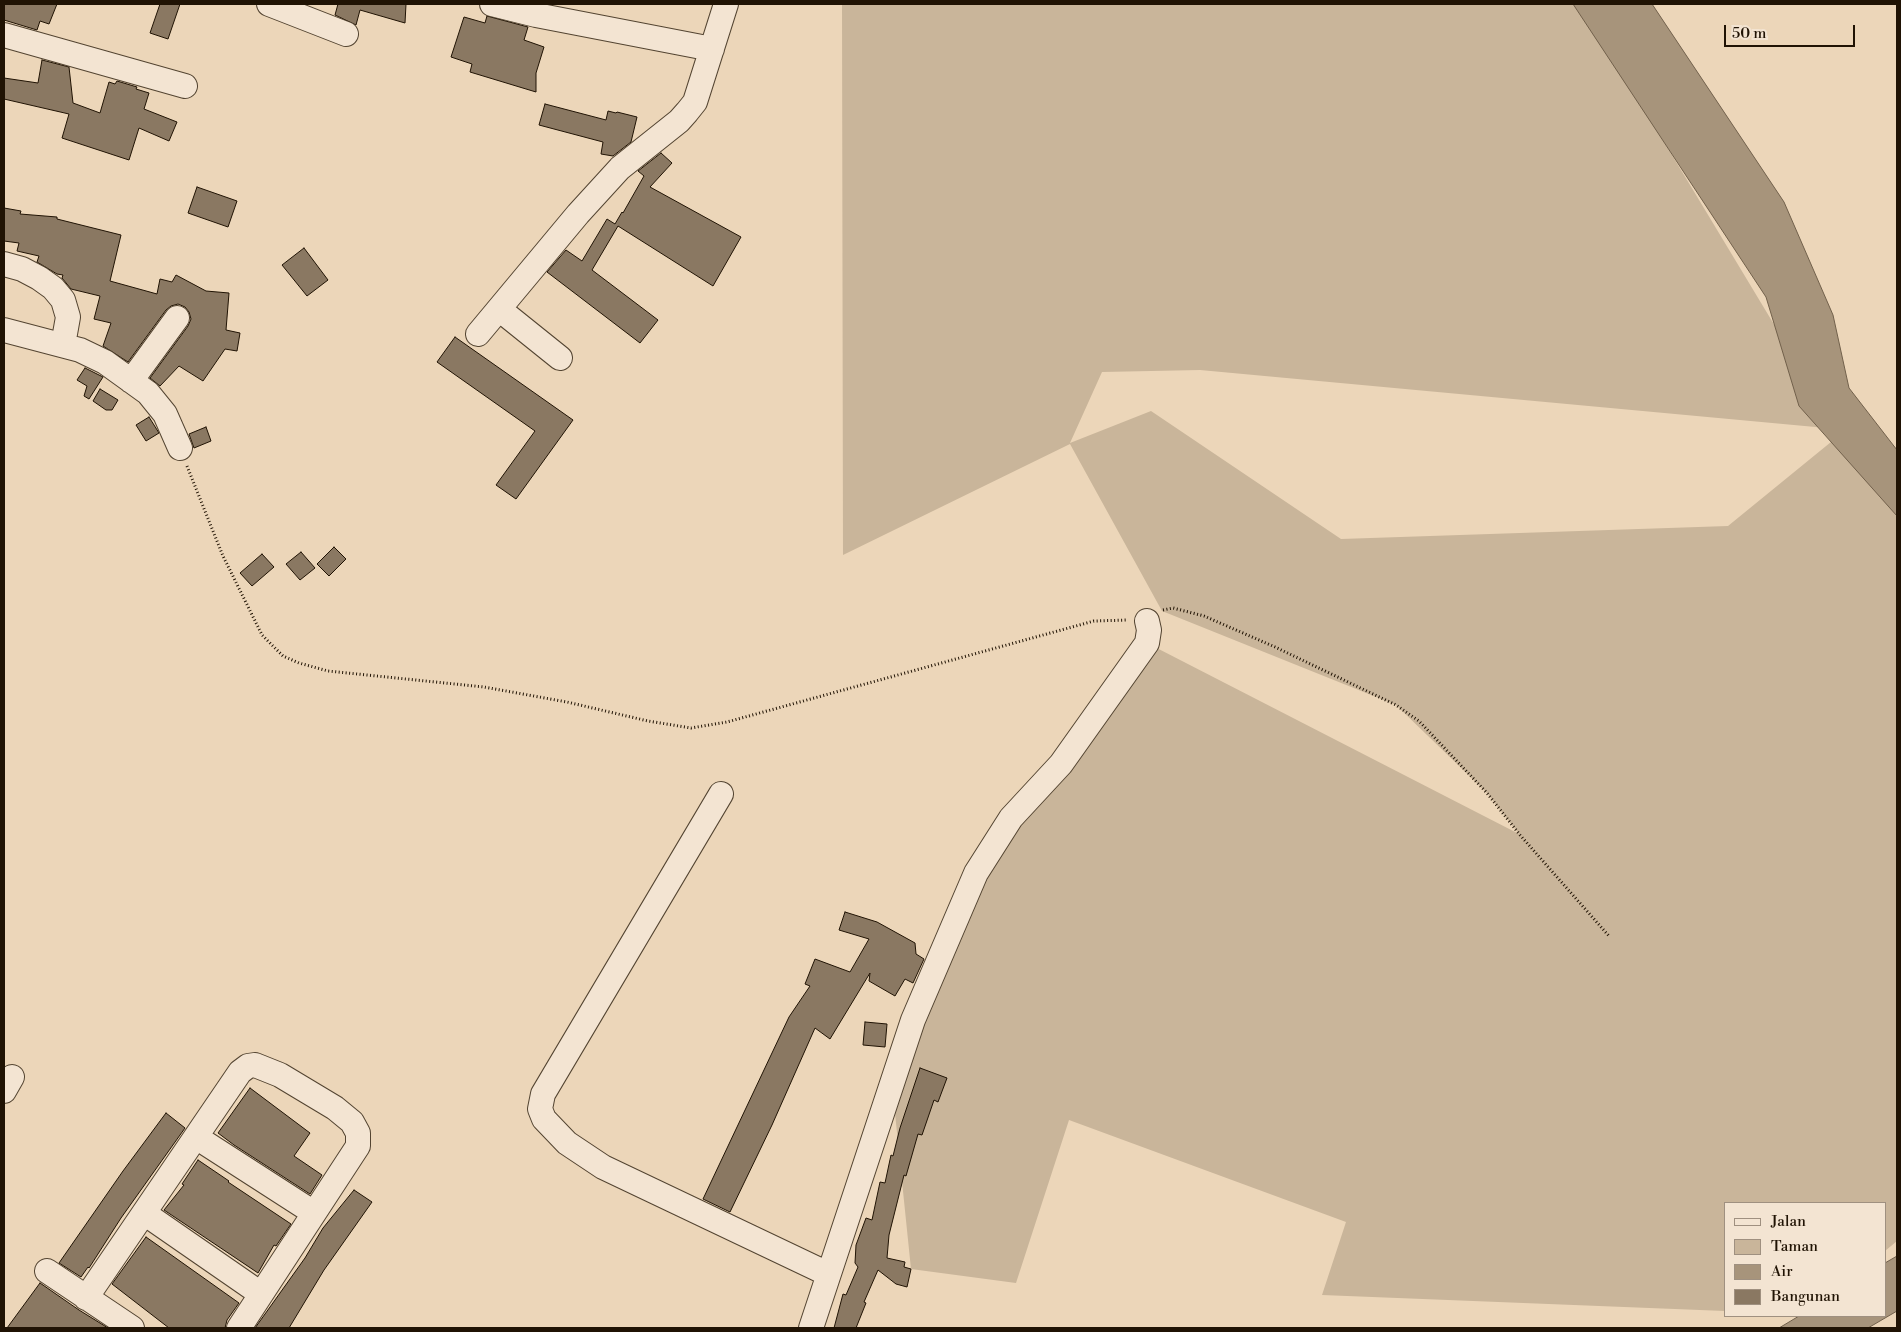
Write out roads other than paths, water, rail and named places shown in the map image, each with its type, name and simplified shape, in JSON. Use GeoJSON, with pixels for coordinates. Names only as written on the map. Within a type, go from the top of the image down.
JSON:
{"type":"FeatureCollection","features":[{"type":"Feature","properties":{"kind":"street"},"geometry":{"type":"LineString","coordinates":[[269,4],[346,34]]}},
{"type":"Feature","properties":{"kind":"street"},"geometry":{"type":"LineString","coordinates":[[492,4],[536,15],[712,49]]}},
{"type":"Feature","properties":{"kind":"street"},"geometry":{"type":"LineString","coordinates":[[478,334],[578,214],[620,168],[679,122],[695,102],[726,4]]}},
{"type":"Feature","properties":{"kind":"street"},"geometry":{"type":"LineString","coordinates":[[4,34],[185,86]]}},
{"type":"Feature","properties":{"kind":"street"},"geometry":{"type":"LineString","coordinates":[[4,264],[22,269],[39,278],[53,288],[63,300],[68,317],[63,345]]}},
{"type":"Feature","properties":{"kind":"street"},"geometry":{"type":"LineString","coordinates":[[499,309],[560,358]]}},
{"type":"Feature","properties":{"kind":"street"},"geometry":{"type":"LineString","coordinates":[[132,381],[177,318]]}},
{"type":"Feature","properties":{"kind":"street"},"geometry":{"type":"LineString","coordinates":[[4,330],[80,350],[105,362],[148,393],[165,414],[180,448]]}},
{"type":"Feature","properties":{"kind":"street"},"geometry":{"type":"LineString","coordinates":[[811,1328],[914,1020],[976,873],[1011,818],[1061,764],[1147,643],[1149,630],[1147,621]]}},
{"type":"Feature","properties":{"kind":"street"},"geometry":{"type":"LineString","coordinates":[[721,794],[543,1094],[540,1109],[544,1118],[567,1143],[603,1167],[828,1274]]}},
{"type":"Feature","properties":{"kind":"street"},"geometry":{"type":"LineString","coordinates":[[86,1298],[240,1072],[248,1066],[256,1065],[265,1068],[335,1108],[352,1122],[358,1133],[358,1146],[239,1328]]}},
{"type":"Feature","properties":{"kind":"street"},"geometry":{"type":"LineString","coordinates":[[196,1137],[314,1213]]}},
{"type":"Feature","properties":{"kind":"street"},"geometry":{"type":"LineString","coordinates":[[144,1213],[261,1294]]}},
{"type":"Feature","properties":{"kind":"street"},"geometry":{"type":"LineString","coordinates":[[47,1271],[132,1328]]}},
{"type":"Feature","properties":{"kind":"water"},"geometry":{"type":"Polygon","coordinates":[[[1573,4],[1652,4],[1784,202],[1833,315],[1849,388],[1897,450],[1897,516],[1799,406],[1766,297],[1573,4]]]}},
{"type":"Feature","properties":{"kind":"water"},"geometry":{"type":"Polygon","coordinates":[[[1897,1256],[1897,1311],[1868,1328],[1779,1328],[1797,1317],[1886,1317],[1886,1262],[1897,1256]]]}}]}
